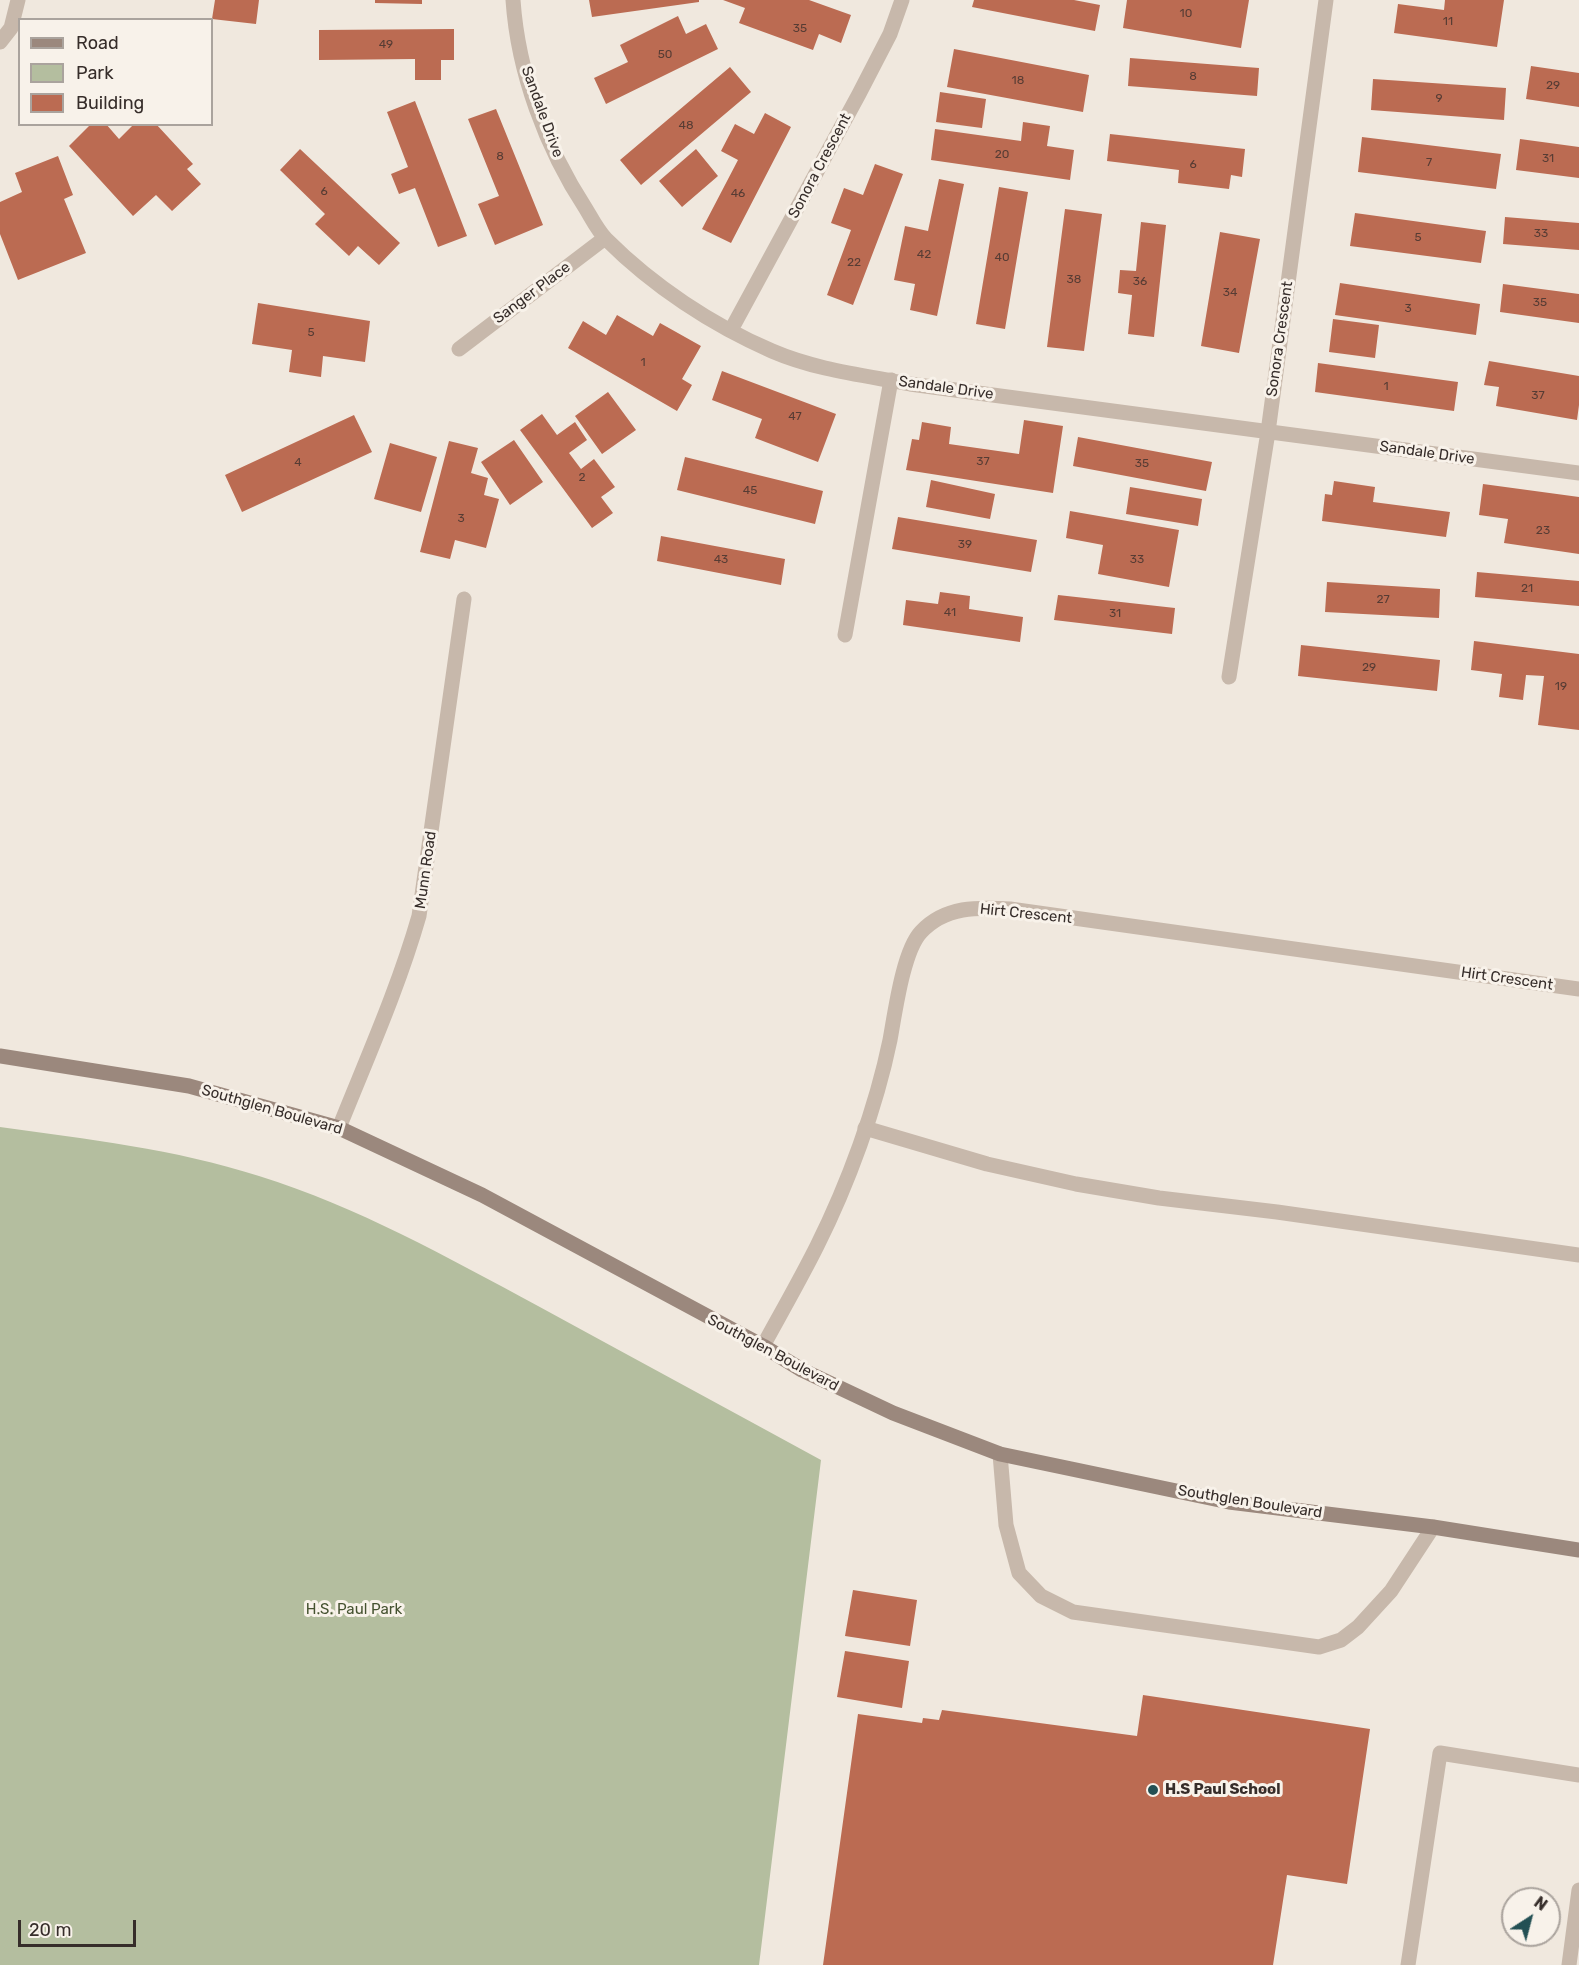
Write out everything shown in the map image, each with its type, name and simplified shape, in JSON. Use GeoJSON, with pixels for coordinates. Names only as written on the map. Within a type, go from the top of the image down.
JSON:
{"type":"FeatureCollection","features":[{"type":"Feature","properties":{"kind":"street"},"geometry":{"type":"LineString","coordinates":[[0,42],[10,28],[18,0]]}},
{"type":"Feature","properties":{"kind":"street","name":"Sandale Drive"},"geometry":{"type":"LineString","coordinates":[[513,0],[527,79],[548,138],[574,191],[605,238],[656,282],[710,319],[773,351],[836,372],[1579,473]]}},
{"type":"Feature","properties":{"kind":"street","name":"Sonora Crescent"},"geometry":{"type":"LineString","coordinates":[[731,330],[859,94],[890,33],[902,0]]}},
{"type":"Feature","properties":{"kind":"street","name":"Sonora Crescent"},"geometry":{"type":"LineString","coordinates":[[1229,677],[1268,432],[1326,0]]}},
{"type":"Feature","properties":{"kind":"street","name":"Sanger Place"},"geometry":{"type":"LineString","coordinates":[[459,349],[605,238]]}},
{"type":"Feature","properties":{"kind":"street"},"geometry":{"type":"LineString","coordinates":[[845,635],[891,380]]}},
{"type":"Feature","properties":{"kind":"street","name":"Munn Road"},"geometry":{"type":"LineString","coordinates":[[339,1128],[405,966],[419,916],[464,599]]}},
{"type":"Feature","properties":{"kind":"street","name":"Hirt Crescent"},"geometry":{"type":"LineString","coordinates":[[763,1346],[817,1246],[857,1153],[888,1048],[910,946],[921,932],[938,918],[957,911],[981,907],[1010,909],[1579,989]]}},
{"type":"Feature","properties":{"kind":"street","name":"Southglen Boulevard"},"geometry":{"type":"LineString","coordinates":[[0,1056],[189,1086],[339,1128],[482,1195],[763,1346],[801,1370],[893,1413],[1000,1454],[1229,1502],[1433,1527],[1579,1550]]}},
{"type":"Feature","properties":{"kind":"street"},"geometry":{"type":"LineString","coordinates":[[865,1128],[987,1164],[1076,1184],[1160,1198],[1277,1212],[1579,1255]]}},
{"type":"Feature","properties":{"kind":"street"},"geometry":{"type":"LineString","coordinates":[[1000,1454],[1006,1525],[1019,1573],[1041,1596],[1073,1612],[1319,1647],[1341,1640],[1358,1627],[1391,1591],[1433,1527]]}},
{"type":"Feature","properties":{"kind":"street"},"geometry":{"type":"LineString","coordinates":[[1408,1965],[1440,1754],[1579,1775]]}},
{"type":"Feature","properties":{"kind":"street"},"geometry":{"type":"LineString","coordinates":[[1569,1965],[1579,1890]]}},
{"type":"Feature","properties":{"kind":"green space","name":"H.S. Paul Park"},"geometry":{"type":"Polygon","coordinates":[[[0,1127],[131,1146],[195,1159],[259,1176],[332,1202],[470,1269],[821,1460],[759,1965],[0,1965],[0,1127]]]}},
{"type":"Feature","properties":{"kind":"building"},"geometry":{"type":"Polygon","coordinates":[[[215,0],[259,0],[256,24],[212,18],[215,0]]]}},
{"type":"Feature","properties":{"kind":"building"},"geometry":{"type":"Polygon","coordinates":[[[375,0],[422,0],[422,4],[375,3],[375,0]]]}},
{"type":"Feature","properties":{"kind":"building"},"geometry":{"type":"Polygon","coordinates":[[[589,0],[699,0],[699,2],[592,17],[589,0]]]}},
{"type":"Feature","properties":{"kind":"building"},"geometry":{"type":"Polygon","coordinates":[[[723,0],[809,0],[851,15],[841,43],[819,34],[813,50],[739,23],[745,8],[723,0]]]}},
{"type":"Feature","properties":{"kind":"building"},"geometry":{"type":"Polygon","coordinates":[[[974,0],[1074,0],[1100,5],[1095,31],[972,7],[974,0]]]}},
{"type":"Feature","properties":{"kind":"building"},"geometry":{"type":"Polygon","coordinates":[[[1127,0],[1249,0],[1241,48],[1123,28],[1127,0]]]}},
{"type":"Feature","properties":{"kind":"building"},"geometry":{"type":"Polygon","coordinates":[[[1445,0],[1504,0],[1497,47],[1394,33],[1398,4],[1444,10],[1445,0]]]}},
{"type":"Feature","properties":{"kind":"building"},"geometry":{"type":"Polygon","coordinates":[[[678,16],[686,34],[706,24],[718,49],[606,104],[594,78],[628,62],[620,45],[678,16]]]}},
{"type":"Feature","properties":{"kind":"building"},"geometry":{"type":"Polygon","coordinates":[[[454,29],[454,60],[441,60],[441,80],[415,80],[415,59],[319,60],[319,30],[454,29]]]}},
{"type":"Feature","properties":{"kind":"building"},"geometry":{"type":"Polygon","coordinates":[[[954,49],[1089,75],[1083,112],[947,87],[954,49]]]}},
{"type":"Feature","properties":{"kind":"building"},"geometry":{"type":"Polygon","coordinates":[[[1130,58],[1259,68],[1257,96],[1128,86],[1130,58]]]}},
{"type":"Feature","properties":{"kind":"building"},"geometry":{"type":"Polygon","coordinates":[[[1531,66],[1579,73],[1579,107],[1526,99],[1531,66]]]}},
{"type":"Feature","properties":{"kind":"building"},"geometry":{"type":"Polygon","coordinates":[[[730,67],[751,92],[641,185],[620,160],[730,67]]]}},
{"type":"Feature","properties":{"kind":"building"},"geometry":{"type":"Polygon","coordinates":[[[1373,79],[1506,88],[1504,120],[1371,110],[1373,79]]]}},
{"type":"Feature","properties":{"kind":"building"},"geometry":{"type":"Polygon","coordinates":[[[940,92],[986,99],[982,128],[936,122],[940,92]]]}},
{"type":"Feature","properties":{"kind":"building"},"geometry":{"type":"Polygon","coordinates":[[[415,101],[467,236],[438,247],[415,188],[399,194],[391,174],[408,167],[387,112],[415,101]]]}},
{"type":"Feature","properties":{"kind":"building"},"geometry":{"type":"Polygon","coordinates":[[[496,109],[543,225],[495,245],[478,204],[499,196],[468,119],[496,109]]]}},
{"type":"Feature","properties":{"kind":"building"},"geometry":{"type":"Polygon","coordinates":[[[765,113],[791,127],[731,243],[702,229],[738,160],[721,151],[735,124],[754,134],[765,113]]]}},
{"type":"Feature","properties":{"kind":"building"},"geometry":{"type":"Polygon","coordinates":[[[1023,122],[1050,126],[1047,146],[1074,150],[1070,180],[931,160],[935,129],[1021,141],[1023,122]]]}},
{"type":"Feature","properties":{"kind":"building"},"geometry":{"type":"Polygon","coordinates":[[[89,126],[108,126],[119,139],[132,126],[158,126],[193,164],[187,169],[201,184],[172,211],[156,195],[133,216],[69,146],[89,126]]]}},
{"type":"Feature","properties":{"kind":"building"},"geometry":{"type":"Polygon","coordinates":[[[1110,134],[1245,149],[1242,177],[1231,175],[1229,189],[1178,183],[1179,170],[1107,161],[1110,134]]]}},
{"type":"Feature","properties":{"kind":"building"},"geometry":{"type":"Polygon","coordinates":[[[1362,137],[1501,154],[1496,189],[1358,172],[1362,137]]]}},
{"type":"Feature","properties":{"kind":"building"},"geometry":{"type":"Polygon","coordinates":[[[1520,139],[1579,147],[1579,178],[1516,170],[1520,139]]]}},
{"type":"Feature","properties":{"kind":"building"},"geometry":{"type":"Polygon","coordinates":[[[300,149],[400,243],[379,265],[358,246],[349,256],[315,224],[325,214],[280,170],[300,149]]]}},
{"type":"Feature","properties":{"kind":"building"},"geometry":{"type":"Polygon","coordinates":[[[696,149],[718,176],[682,207],[659,181],[696,149]]]}},
{"type":"Feature","properties":{"kind":"building"},"geometry":{"type":"Polygon","coordinates":[[[58,156],[73,195],[64,199],[86,253],[18,280],[0,234],[0,202],[22,192],[15,173],[58,156]]]}},
{"type":"Feature","properties":{"kind":"building"},"geometry":{"type":"Polygon","coordinates":[[[875,164],[903,174],[853,305],[827,295],[851,230],[831,223],[844,188],[863,195],[875,164]]]}},
{"type":"Feature","properties":{"kind":"building"},"geometry":{"type":"Polygon","coordinates":[[[939,179],[964,184],[937,316],[910,310],[915,284],[894,280],[905,226],[928,231],[939,179]]]}},
{"type":"Feature","properties":{"kind":"building"},"geometry":{"type":"Polygon","coordinates":[[[999,187],[1028,192],[1005,329],[976,324],[999,187]]]}},
{"type":"Feature","properties":{"kind":"building"},"geometry":{"type":"Polygon","coordinates":[[[1065,209],[1102,214],[1084,351],[1047,347],[1065,209]]]}},
{"type":"Feature","properties":{"kind":"building"},"geometry":{"type":"Polygon","coordinates":[[[1355,213],[1486,231],[1481,263],[1350,246],[1355,213]]]}},
{"type":"Feature","properties":{"kind":"building"},"geometry":{"type":"Polygon","coordinates":[[[1505,217],[1579,223],[1579,250],[1503,244],[1505,217]]]}},
{"type":"Feature","properties":{"kind":"building"},"geometry":{"type":"Polygon","coordinates":[[[1141,222],[1166,225],[1154,337],[1128,334],[1132,295],[1118,293],[1120,270],[1136,271],[1141,222]]]}},
{"type":"Feature","properties":{"kind":"building"},"geometry":{"type":"Polygon","coordinates":[[[1220,232],[1260,239],[1239,353],[1201,346],[1220,232]]]}},
{"type":"Feature","properties":{"kind":"building"},"geometry":{"type":"Polygon","coordinates":[[[1340,283],[1480,304],[1476,335],[1335,315],[1340,283]]]}},
{"type":"Feature","properties":{"kind":"building"},"geometry":{"type":"Polygon","coordinates":[[[1503,284],[1579,294],[1579,323],[1500,312],[1503,284]]]}},
{"type":"Feature","properties":{"kind":"building"},"geometry":{"type":"Polygon","coordinates":[[[258,303],[370,321],[365,362],[323,356],[321,377],[289,372],[292,350],[252,344],[258,303]]]}},
{"type":"Feature","properties":{"kind":"building"},"geometry":{"type":"Polygon","coordinates":[[[617,315],[653,336],[660,323],[701,346],[682,379],[692,385],[677,411],[568,348],[583,321],[606,335],[617,315]]]}},
{"type":"Feature","properties":{"kind":"building"},"geometry":{"type":"Polygon","coordinates":[[[1333,319],[1379,325],[1375,358],[1329,352],[1333,319]]]}},
{"type":"Feature","properties":{"kind":"building"},"geometry":{"type":"Polygon","coordinates":[[[1489,361],[1579,376],[1577,420],[1496,406],[1499,387],[1484,385],[1489,361]]]}},
{"type":"Feature","properties":{"kind":"building"},"geometry":{"type":"Polygon","coordinates":[[[1318,363],[1458,382],[1454,411],[1315,392],[1318,363]]]}},
{"type":"Feature","properties":{"kind":"building"},"geometry":{"type":"Polygon","coordinates":[[[722,371],[836,414],[818,462],[755,438],[762,419],[712,400],[722,371]]]}},
{"type":"Feature","properties":{"kind":"building"},"geometry":{"type":"Polygon","coordinates":[[[608,392],[636,430],[602,454],[575,416],[608,392]]]}},
{"type":"Feature","properties":{"kind":"building"},"geometry":{"type":"Polygon","coordinates":[[[542,414],[557,435],[575,422],[587,440],[569,453],[581,469],[594,459],[615,487],[601,497],[613,513],[592,528],[520,430],[542,414]]]}},
{"type":"Feature","properties":{"kind":"building"},"geometry":{"type":"Polygon","coordinates":[[[354,415],[372,452],[242,512],[225,475],[354,415]]]}},
{"type":"Feature","properties":{"kind":"building"},"geometry":{"type":"Polygon","coordinates":[[[1024,420],[1063,426],[1053,493],[906,470],[912,439],[919,440],[922,422],[951,427],[949,444],[1019,454],[1024,420]]]}},
{"type":"Feature","properties":{"kind":"building"},"geometry":{"type":"Polygon","coordinates":[[[1078,437],[1212,462],[1206,491],[1073,466],[1078,437]]]}},
{"type":"Feature","properties":{"kind":"building"},"geometry":{"type":"Polygon","coordinates":[[[514,440],[543,482],[510,505],[481,462],[514,440]]]}},
{"type":"Feature","properties":{"kind":"building"},"geometry":{"type":"Polygon","coordinates":[[[449,441],[478,448],[471,473],[488,478],[484,495],[499,499],[486,548],[455,540],[450,559],[420,552],[449,441]]]}},
{"type":"Feature","properties":{"kind":"building"},"geometry":{"type":"Polygon","coordinates":[[[390,443],[437,457],[421,512],[374,499],[390,443]]]}},
{"type":"Feature","properties":{"kind":"building"},"geometry":{"type":"Polygon","coordinates":[[[685,457],[823,491],[815,524],[677,490],[685,457]]]}},
{"type":"Feature","properties":{"kind":"building"},"geometry":{"type":"Polygon","coordinates":[[[931,480],[995,494],[990,519],[926,507],[931,480]]]}},
{"type":"Feature","properties":{"kind":"building"},"geometry":{"type":"Polygon","coordinates":[[[1334,481],[1375,487],[1373,502],[1450,512],[1446,537],[1322,521],[1325,494],[1332,495],[1334,481]]]}},
{"type":"Feature","properties":{"kind":"building"},"geometry":{"type":"Polygon","coordinates":[[[1483,484],[1579,497],[1579,554],[1504,543],[1508,519],[1479,515],[1483,484]]]}},
{"type":"Feature","properties":{"kind":"building"},"geometry":{"type":"Polygon","coordinates":[[[1130,487],[1202,499],[1198,526],[1126,514],[1130,487]]]}},
{"type":"Feature","properties":{"kind":"building"},"geometry":{"type":"Polygon","coordinates":[[[1070,511],[1179,530],[1169,587],[1098,574],[1103,545],[1066,538],[1070,511]]]}},
{"type":"Feature","properties":{"kind":"building"},"geometry":{"type":"Polygon","coordinates":[[[898,517],[1037,540],[1031,572],[892,549],[898,517]]]}},
{"type":"Feature","properties":{"kind":"building"},"geometry":{"type":"Polygon","coordinates":[[[661,536],[785,559],[781,585],[657,561],[661,536]]]}},
{"type":"Feature","properties":{"kind":"building"},"geometry":{"type":"Polygon","coordinates":[[[1477,572],[1579,581],[1579,606],[1475,597],[1477,572]]]}},
{"type":"Feature","properties":{"kind":"building"},"geometry":{"type":"Polygon","coordinates":[[[1327,582],[1440,589],[1439,618],[1325,612],[1327,582]]]}},
{"type":"Feature","properties":{"kind":"building"},"geometry":{"type":"Polygon","coordinates":[[[940,592],[970,596],[969,609],[1023,617],[1020,642],[903,625],[906,600],[938,604],[940,592]]]}},
{"type":"Feature","properties":{"kind":"building"},"geometry":{"type":"Polygon","coordinates":[[[1058,595],[1175,608],[1172,634],[1054,620],[1058,595]]]}},
{"type":"Feature","properties":{"kind":"building"},"geometry":{"type":"Polygon","coordinates":[[[1474,641],[1579,654],[1579,730],[1538,725],[1544,676],[1526,675],[1523,700],[1499,697],[1502,674],[1471,670],[1474,641]]]}},
{"type":"Feature","properties":{"kind":"building"},"geometry":{"type":"Polygon","coordinates":[[[1301,645],[1440,660],[1437,691],[1298,676],[1301,645]]]}},
{"type":"Feature","properties":{"kind":"building"},"geometry":{"type":"Polygon","coordinates":[[[853,1590],[917,1600],[910,1646],[845,1636],[853,1590]]]}},
{"type":"Feature","properties":{"kind":"building"},"geometry":{"type":"Polygon","coordinates":[[[845,1651],[909,1661],[902,1708],[837,1697],[845,1651]]]}},
{"type":"Feature","properties":{"kind":"building"},"geometry":{"type":"Polygon","coordinates":[[[1143,1695],[1370,1729],[1347,1884],[1287,1875],[1273,1965],[823,1965],[858,1714],[922,1723],[923,1718],[939,1720],[942,1710],[1137,1736],[1143,1695]]]}},
{"type":"Feature","properties":{"kind":"place","name":"H.S Paul School"},"geometry":{"type":"Point","coordinates":[1153,1790]}}]}
